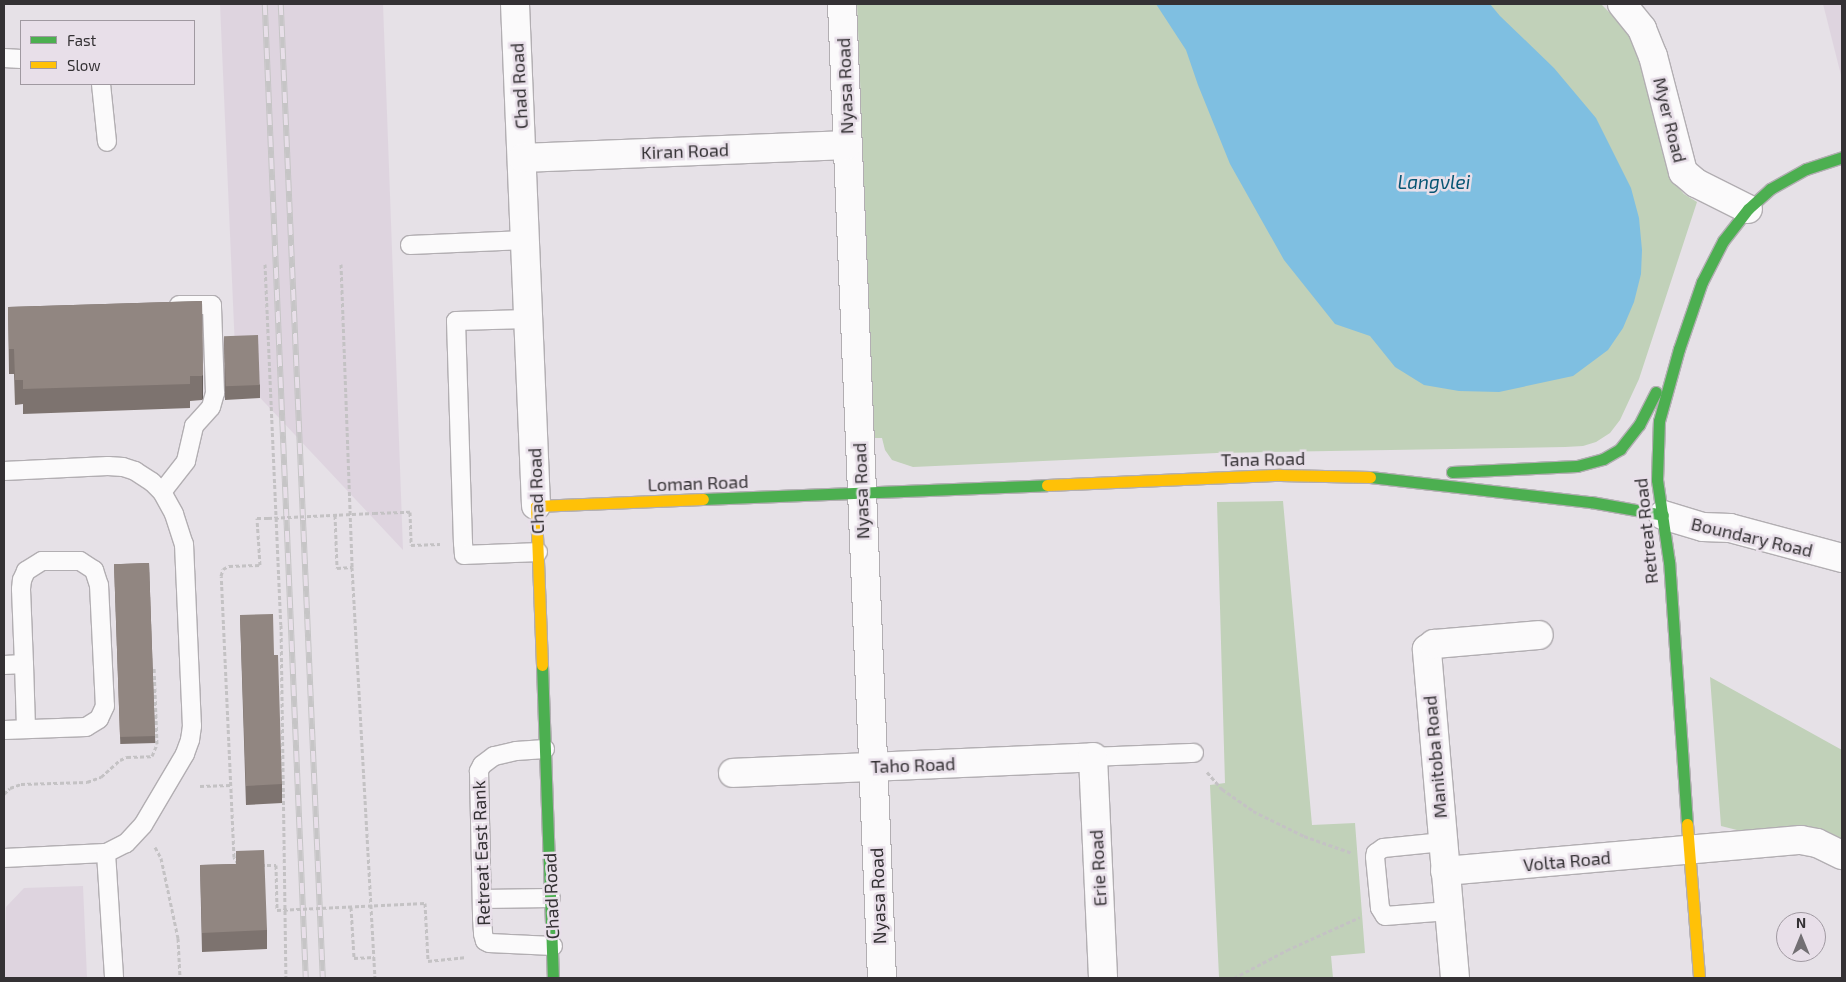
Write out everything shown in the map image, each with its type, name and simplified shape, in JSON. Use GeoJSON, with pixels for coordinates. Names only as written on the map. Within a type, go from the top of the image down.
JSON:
{"type":"FeatureCollection","features":[{"type":"Feature","properties":{"kind":"street","name":"Chad Road"},"geometry":{"type":"LineString","coordinates":[[516,4],[553,978]]}},
{"type":"Feature","properties":{"kind":"street","name":"Nyasa Road"},"geometry":{"type":"LineString","coordinates":[[842,4],[882,978]]}},
{"type":"Feature","properties":{"kind":"street","name":"Myer Road"},"geometry":{"type":"LineString","coordinates":[[1622,4],[1642,29],[1653,56],[1683,172],[1696,183],[1748,210]]}},
{"type":"Feature","properties":{"kind":"street","name":"Kiran Road"},"geometry":{"type":"LineString","coordinates":[[523,158],[847,145]]}},
{"type":"Feature","properties":{"kind":"street","name":"Retreat Road"},"geometry":{"type":"LineString","coordinates":[[1699,978],[1688,851],[1668,562],[1657,480],[1657,439],[1662,406],[1679,349],[1712,260],[1723,241],[1748,210],[1788,177],[1842,157]]}},
{"type":"Feature","properties":{"kind":"street"},"geometry":{"type":"LineString","coordinates":[[1363,476],[1577,466],[1602,459],[1620,449],[1639,425],[1679,349]]}},
{"type":"Feature","properties":{"kind":"street","name":"Tana Road"},"geometry":{"type":"LineString","coordinates":[[861,494],[1216,477],[1363,476],[1591,502],[1663,515]]}},
{"type":"Feature","properties":{"kind":"street","name":"Loman Road"},"geometry":{"type":"LineString","coordinates":[[536,506],[861,494]]}},
{"type":"Feature","properties":{"kind":"street","name":"Boundary Road"},"geometry":{"type":"LineString","coordinates":[[1663,515],[1703,527],[1730,528],[1842,558]]}},
{"type":"Feature","properties":{"kind":"street","name":"Manitoba Road"},"geometry":{"type":"LineString","coordinates":[[1455,978],[1427,649],[1434,644],[1539,635]]}},
{"type":"Feature","properties":{"kind":"street","name":"Taho Road"},"geometry":{"type":"LineString","coordinates":[[733,773],[1093,757]]}},
{"type":"Feature","properties":{"kind":"street","name":"Erie Road"},"geometry":{"type":"LineString","coordinates":[[1093,757],[1104,978]]}},
{"type":"Feature","properties":{"kind":"street","name":"Volta Road"},"geometry":{"type":"LineString","coordinates":[[1445,871],[1801,840],[1818,843],[1842,855]]}},
{"type":"Feature","properties":{"kind":"lane"},"geometry":{"type":"LineString","coordinates":[[4,58],[20,59]]}},
{"type":"Feature","properties":{"kind":"lane"},"geometry":{"type":"LineString","coordinates":[[101,85],[107,142]]}},
{"type":"Feature","properties":{"kind":"lane"},"geometry":{"type":"LineString","coordinates":[[410,245],[525,240]]}},
{"type":"Feature","properties":{"kind":"lane"},"geometry":{"type":"LineString","coordinates":[[162,492],[186,461],[194,426],[211,407],[215,393],[212,305],[163,306]]}},
{"type":"Feature","properties":{"kind":"lane"},"geometry":{"type":"LineString","coordinates":[[528,319],[456,321],[463,543],[464,556],[538,552]]}},
{"type":"Feature","properties":{"kind":"lane"},"geometry":{"type":"LineString","coordinates":[[4,471],[108,466],[123,467],[135,471],[152,482],[162,492],[174,514],[184,544],[192,726],[185,754],[142,825],[126,843],[106,853],[4,858]]}},
{"type":"Feature","properties":{"kind":"lane"},"geometry":{"type":"LineString","coordinates":[[4,730],[26,730],[86,727],[94,724],[102,713],[105,706],[98,577],[88,564],[80,561],[42,561],[26,571],[22,580],[26,730]]}},
{"type":"Feature","properties":{"kind":"lane"},"geometry":{"type":"LineString","coordinates":[[4,665],[24,664]]}},
{"type":"Feature","properties":{"kind":"lane","name":"Retreat East Rank"},"geometry":{"type":"LineString","coordinates":[[545,749],[516,751],[494,756],[482,765],[478,771],[482,900],[485,941],[505,945],[553,946]]}},
{"type":"Feature","properties":{"kind":"lane"},"geometry":{"type":"LineString","coordinates":[[1093,757],[1194,753]]}},
{"type":"Feature","properties":{"kind":"lane"},"geometry":{"type":"LineString","coordinates":[[1443,842],[1383,848],[1376,853],[1375,857],[1381,913],[1389,916],[1449,911]]}},
{"type":"Feature","properties":{"kind":"lane"},"geometry":{"type":"LineString","coordinates":[[106,853],[114,978]]}},
{"type":"Feature","properties":{"kind":"lane"},"geometry":{"type":"LineString","coordinates":[[482,900],[551,898]]}},
{"type":"Feature","properties":{"kind":"path"},"geometry":{"type":"LineString","coordinates":[[265,264],[281,626],[286,978]]}},
{"type":"Feature","properties":{"kind":"path"},"geometry":{"type":"LineString","coordinates":[[341,264],[352,567],[375,978]]}},
{"type":"Feature","properties":{"kind":"path"},"geometry":{"type":"LineString","coordinates":[[244,866],[237,864],[234,857],[221,576],[223,569],[230,566],[260,565],[257,518],[410,512],[411,545]]}},
{"type":"Feature","properties":{"kind":"path"},"geometry":{"type":"LineString","coordinates":[[335,515],[337,568],[352,567]]}},
{"type":"Feature","properties":{"kind":"path"},"geometry":{"type":"LineString","coordinates":[[4,794],[10,788],[21,784],[94,780],[127,757],[152,756],[157,744],[154,667]]}},
{"type":"Feature","properties":{"kind":"path"},"geometry":{"type":"LineString","coordinates":[[1194,753],[1222,789],[1253,811],[1304,836],[1351,853],[1375,857]]}},
{"type":"Feature","properties":{"kind":"path"},"geometry":{"type":"LineString","coordinates":[[200,786],[231,785]]}},
{"type":"Feature","properties":{"kind":"path"},"geometry":{"type":"LineString","coordinates":[[142,825],[161,858],[178,938],[180,978]]}},
{"type":"Feature","properties":{"kind":"path"},"geometry":{"type":"LineString","coordinates":[[252,866],[276,865],[278,910],[425,903],[428,961],[461,959],[485,941]]}},
{"type":"Feature","properties":{"kind":"path"},"geometry":{"type":"LineString","coordinates":[[351,907],[354,958],[374,957]]}},
{"type":"Feature","properties":{"kind":"path"},"geometry":{"type":"LineString","coordinates":[[1234,978],[1287,950],[1380,908]]}},
{"type":"Feature","properties":{"kind":"shaded area"},"geometry":{"type":"Polygon","coordinates":[[[220,4],[383,4],[403,550],[236,372],[220,4]]]}},
{"type":"Feature","properties":{"kind":"shaded area"},"geometry":{"type":"Polygon","coordinates":[[[1823,4],[1842,4],[1842,79],[1823,4]]]}},
{"type":"Feature","properties":{"kind":"shaded area"},"geometry":{"type":"Polygon","coordinates":[[[83,886],[87,978],[4,978],[6,907],[24,888],[83,886]]]}},
{"type":"Feature","properties":{"kind":"green space"},"geometry":{"type":"Polygon","coordinates":[[[857,4],[1601,4],[1624,27],[1632,39],[1674,182],[1684,194],[1697,202],[1639,379],[1620,420],[1610,433],[1596,442],[1583,446],[1565,447],[1217,453],[913,467],[892,460],[885,450],[882,438],[874,438],[857,4]]]}},
{"type":"Feature","properties":{"kind":"green space"},"geometry":{"type":"Polygon","coordinates":[[[1283,501],[1312,825],[1355,823],[1365,953],[1331,956],[1333,978],[1210,978],[1219,977],[1210,785],[1225,783],[1217,502],[1283,501]]]}},
{"type":"Feature","properties":{"kind":"green space"},"geometry":{"type":"Polygon","coordinates":[[[1710,677],[1842,750],[1842,839],[1811,827],[1741,831],[1721,826],[1710,677]]]}},
{"type":"Feature","properties":{"kind":"water","name":"Langvlei"},"geometry":{"type":"Polygon","coordinates":[[[1156,4],[1490,4],[1554,68],[1596,118],[1631,188],[1639,218],[1642,250],[1641,274],[1634,302],[1623,328],[1608,350],[1573,376],[1499,392],[1459,391],[1424,385],[1395,367],[1370,336],[1335,324],[1284,260],[1230,164],[1186,50],[1156,4]]]}},
{"type":"Feature","properties":{"kind":"building"},"geometry":{"type":"Polygon","coordinates":[[[202,301],[203,374],[202,376],[190,376],[190,384],[23,389],[23,380],[15,380],[14,349],[9,349],[8,307],[202,301]]]}},
{"type":"Feature","properties":{"kind":"building"},"geometry":{"type":"Polygon","coordinates":[[[258,335],[260,385],[226,386],[224,336],[258,335]]]}},
{"type":"Feature","properties":{"kind":"building"},"geometry":{"type":"Polygon","coordinates":[[[149,563],[155,736],[120,737],[114,564],[149,563]]]}},
{"type":"Feature","properties":{"kind":"building"},"geometry":{"type":"Polygon","coordinates":[[[273,614],[274,655],[278,655],[282,784],[246,786],[240,615],[273,614]]]}},
{"type":"Feature","properties":{"kind":"building"},"geometry":{"type":"Polygon","coordinates":[[[264,850],[267,930],[202,933],[200,865],[236,864],[236,851],[264,850]]]}},
{"type":"Feature","properties":{"kind":"railway"},"geometry":{"type":"LineString","coordinates":[[265,4],[306,978]]}},
{"type":"Feature","properties":{"kind":"railway"},"geometry":{"type":"LineString","coordinates":[[281,4],[323,978]]}},
{"type":"Feature","properties":{"kind":"traffic: fast"},"geometry":{"type":"LineString","coordinates":[[1687,824],[1669,562],[1657,480],[1659,421],[1679,349],[1702,282],[1723,241],[1748,209],[1770,189],[1806,169],[1842,157]]}},
{"type":"Feature","properties":{"kind":"traffic: fast"},"geometry":{"type":"LineString","coordinates":[[1452,472],[1577,466],[1603,459],[1620,449],[1639,425],[1656,392]]}},
{"type":"Feature","properties":{"kind":"traffic: fast"},"geometry":{"type":"LineString","coordinates":[[1370,477],[1591,502],[1663,515]]}},
{"type":"Feature","properties":{"kind":"traffic: fast"},"geometry":{"type":"LineString","coordinates":[[703,499],[1047,485]]}},
{"type":"Feature","properties":{"kind":"traffic: fast"},"geometry":{"type":"LineString","coordinates":[[542,665],[553,978]]}},
{"type":"Feature","properties":{"kind":"traffic: slow"},"geometry":{"type":"LineString","coordinates":[[1047,485],[1280,475],[1370,477]]}},
{"type":"Feature","properties":{"kind":"traffic: slow"},"geometry":{"type":"LineString","coordinates":[[542,665],[536,506],[703,499]]}},
{"type":"Feature","properties":{"kind":"traffic: slow"},"geometry":{"type":"LineString","coordinates":[[1687,824],[1699,978]]}}]}
